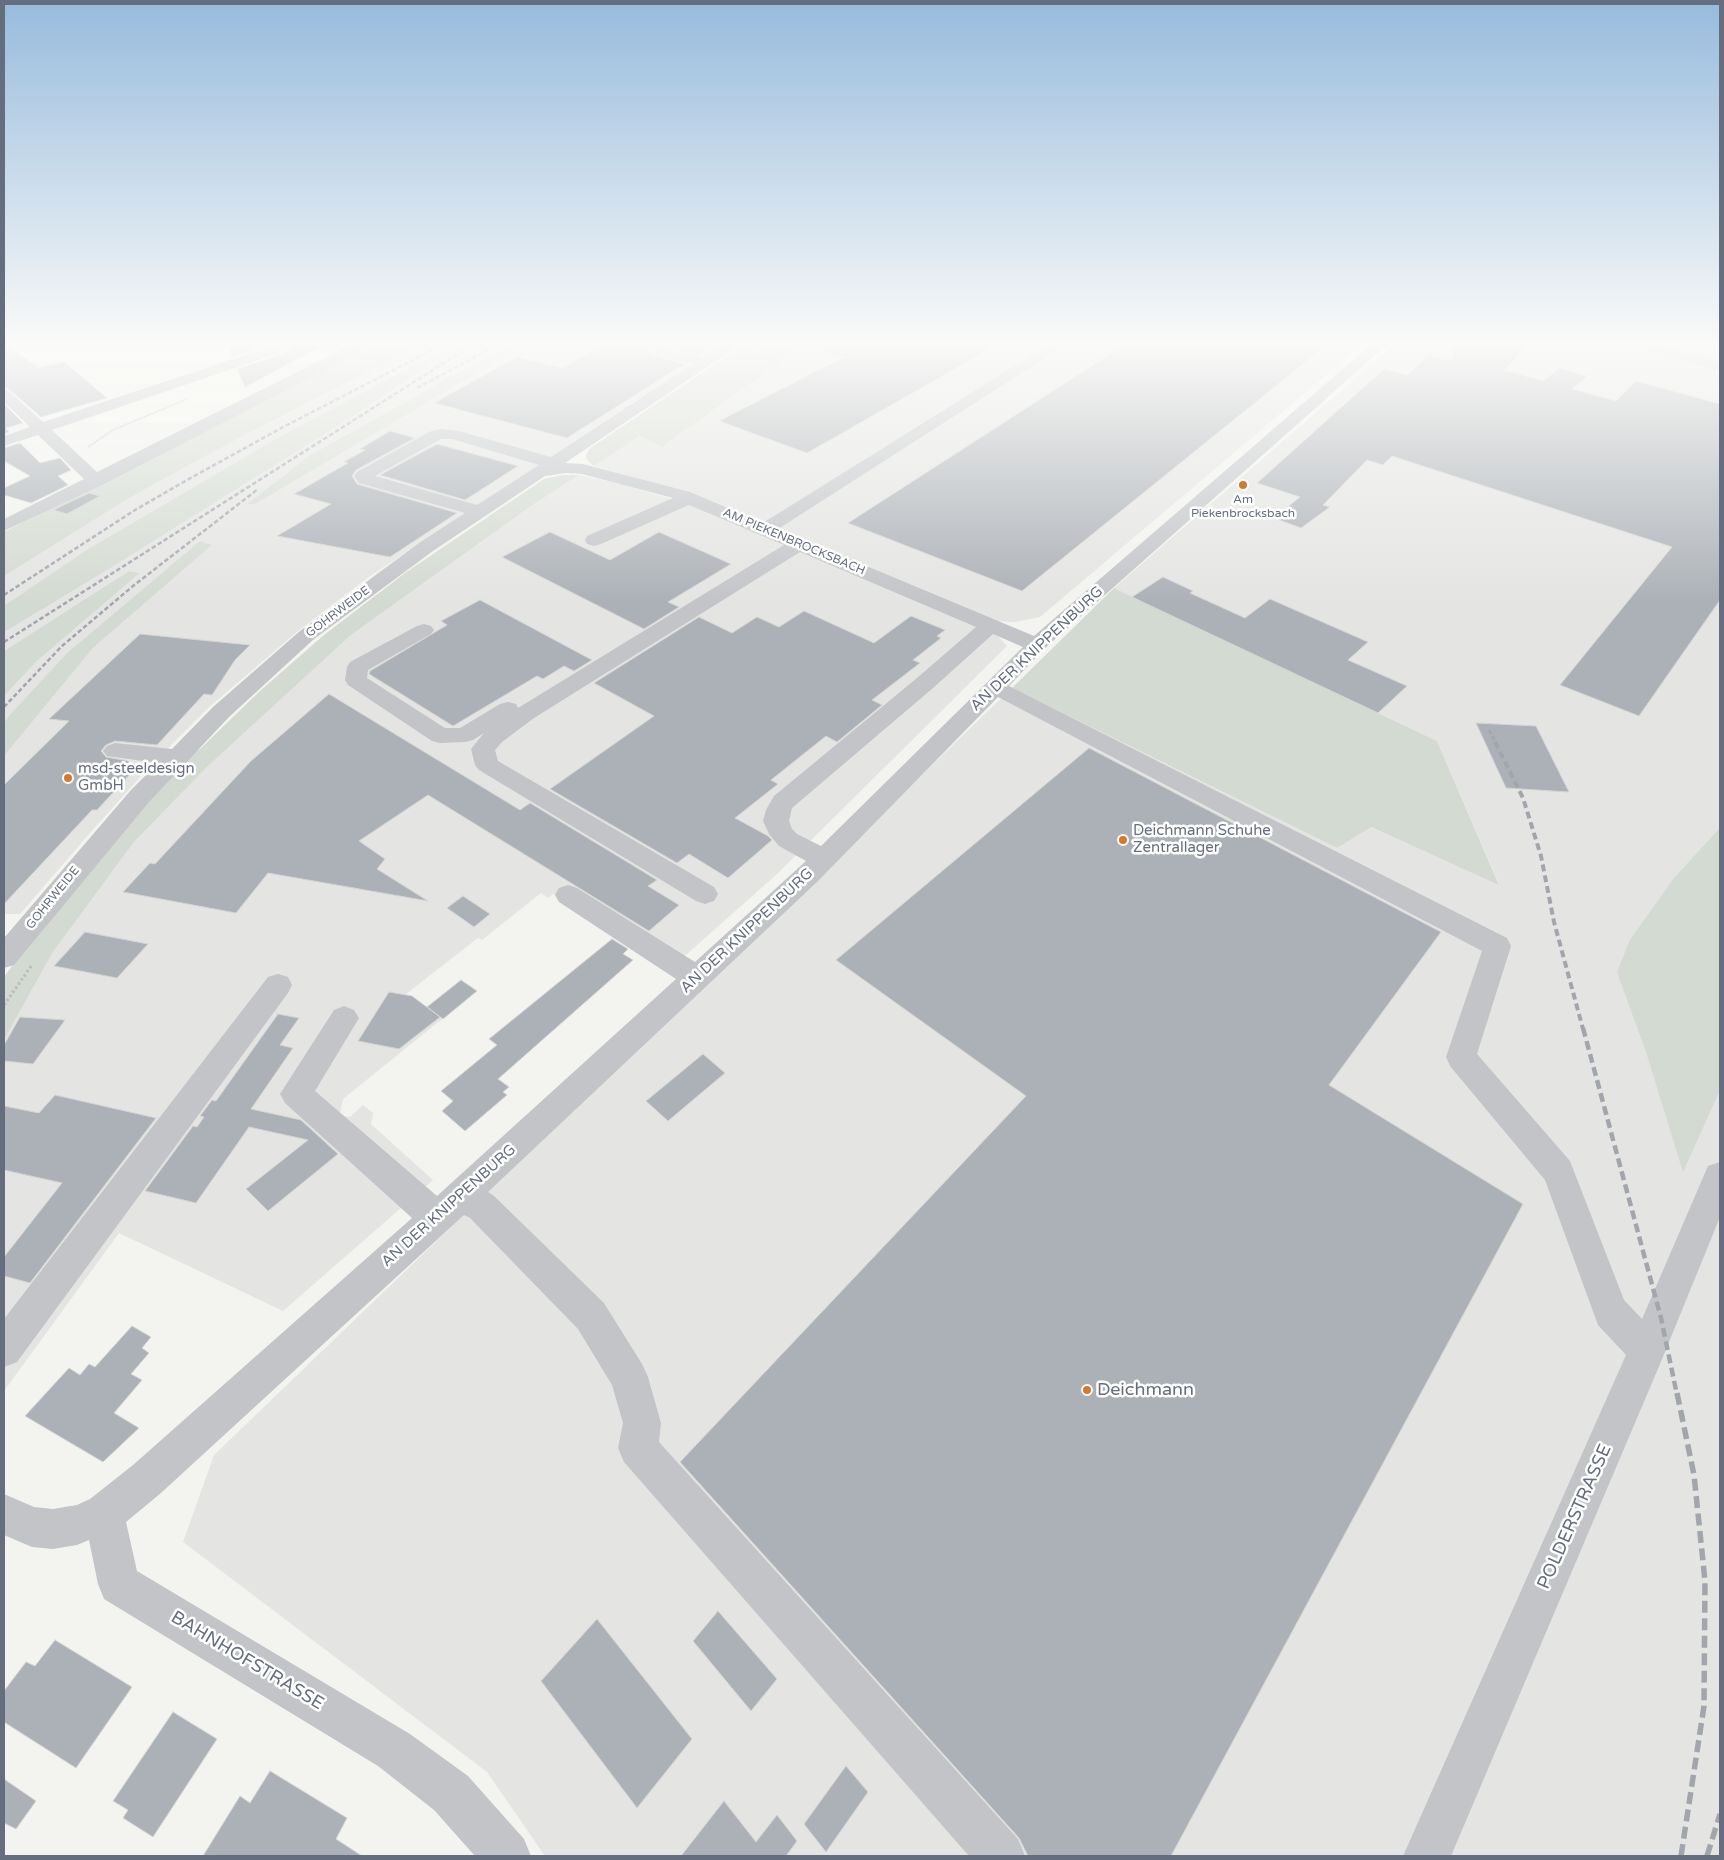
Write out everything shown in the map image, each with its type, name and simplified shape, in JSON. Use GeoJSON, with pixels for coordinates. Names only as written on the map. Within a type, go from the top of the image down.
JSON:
{"type":"FeatureCollection","features":[{"type":"Feature","properties":{"kind":"street"},"geometry":{"type":"LineString","coordinates":[[4,441],[40,429],[96,481]]}},
{"type":"Feature","properties":{"kind":"street"},"geometry":{"type":"LineString","coordinates":[[4,526],[199,429]]}},
{"type":"Feature","properties":{"kind":"street","name":"GOHRWEIDE"},"geometry":{"type":"LineString","coordinates":[[4,957],[102,839],[176,757],[221,712],[308,635],[426,547],[607,429]]}},
{"type":"Feature","properties":{"kind":"street"},"geometry":{"type":"LineString","coordinates":[[764,529],[924,429]]}},
{"type":"Feature","properties":{"kind":"street","name":"AN DER KNIPPENBURG"},"geometry":{"type":"LineString","coordinates":[[104,1514],[147,1479],[449,1206],[697,978],[824,859],[1038,645],[1284,429]]}},
{"type":"Feature","properties":{"kind":"street"},"geometry":{"type":"LineString","coordinates":[[480,512],[365,479],[363,476],[441,434],[453,434],[548,468]]}},
{"type":"Feature","properties":{"kind":"street","name":"AM PIEKENBROCKSBACH"},"geometry":{"type":"LineString","coordinates":[[548,468],[576,468],[689,498],[1038,645]]}},
{"type":"Feature","properties":{"kind":"street"},"geometry":{"type":"LineString","coordinates":[[594,540],[689,498]]}},
{"type":"Feature","properties":{"kind":"street"},"geometry":{"type":"LineString","coordinates":[[424,630],[358,667],[356,680],[440,736],[465,735],[793,541]]}},
{"type":"Feature","properties":{"kind":"street"},"geometry":{"type":"LineString","coordinates":[[705,894],[488,765],[483,750],[494,737],[526,713],[793,541]]}},
{"type":"Feature","properties":{"kind":"street"},"geometry":{"type":"LineString","coordinates":[[824,859],[788,840],[782,834],[776,821],[778,810],[783,802],[925,683],[990,624]]}},
{"type":"Feature","properties":{"kind":"street"},"geometry":{"type":"LineString","coordinates":[[995,687],[1497,946],[1461,1057],[1558,1172],[1612,1312],[1647,1351]]}},
{"type":"Feature","properties":{"kind":"street"},"geometry":{"type":"LineString","coordinates":[[114,752],[176,757]]}},
{"type":"Feature","properties":{"kind":"street"},"geometry":{"type":"LineString","coordinates":[[568,895],[697,978]]}},
{"type":"Feature","properties":{"kind":"street"},"geometry":{"type":"LineString","coordinates":[[4,1349],[278,985]]}},
{"type":"Feature","properties":{"kind":"street"},"geometry":{"type":"LineString","coordinates":[[344,1018],[296,1094],[449,1206],[482,1208],[591,1316],[629,1377],[642,1423],[638,1448],[1001,1856]]}},
{"type":"Feature","properties":{"kind":"street","name":"POLDERSTRASSE"},"geometry":{"type":"LineString","coordinates":[[1427,1856],[1647,1351],[1720,1177]]}},
{"type":"Feature","properties":{"kind":"street"},"geometry":{"type":"LineString","coordinates":[[4,1514],[32,1527],[53,1529],[77,1525],[104,1514]]}},
{"type":"Feature","properties":{"kind":"street","name":"BAHNHOFSTRASSE"},"geometry":{"type":"LineString","coordinates":[[104,1514],[119,1584],[394,1750],[451,1793],[507,1856]]}},
{"type":"Feature","properties":{"kind":"path"},"geometry":{"type":"LineString","coordinates":[[4,1005],[33,965]]}},
{"type":"Feature","properties":{"kind":"shaded area"},"geometry":{"type":"Polygon","coordinates":[[[209,429],[257,429],[136,494],[4,576],[4,532],[209,429]]]}},
{"type":"Feature","properties":{"kind":"shaded area"},"geometry":{"type":"Polygon","coordinates":[[[257,429],[357,429],[310,455],[248,503],[378,429],[595,429],[370,576],[298,631],[208,708],[152,764],[20,914],[4,914],[4,756],[93,648],[212,545],[200,542],[67,653],[4,723],[4,696],[37,661],[140,573],[129,571],[4,651],[4,576],[136,494],[257,429]]]}},
{"type":"Feature","properties":{"kind":"shaded area"},"geometry":{"type":"Polygon","coordinates":[[[296,429],[332,429],[4,632],[4,606],[87,550],[296,429]]]}},
{"type":"Feature","properties":{"kind":"shaded area"},"geometry":{"type":"Polygon","coordinates":[[[357,429],[382,429],[255,504],[247,504],[310,455],[357,429]]]}},
{"type":"Feature","properties":{"kind":"shaded area"},"geometry":{"type":"Polygon","coordinates":[[[619,429],[687,429],[662,447],[640,436],[594,466],[587,460],[586,456],[589,449],[619,429]]]}},
{"type":"Feature","properties":{"kind":"shaded area"},"geometry":{"type":"Polygon","coordinates":[[[687,429],[1262,429],[1040,617],[1015,622],[995,621],[691,494],[594,466],[640,436],[662,447],[687,429]]]}},
{"type":"Feature","properties":{"kind":"shaded area"},"geometry":{"type":"Polygon","coordinates":[[[1297,429],[1720,429],[1720,1856],[545,1856],[487,1772],[183,1542],[214,1455],[1012,688],[1337,848],[1370,827],[1499,884],[1437,741],[1114,588],[1297,429]]]}},
{"type":"Feature","properties":{"kind":"shaded area"},"geometry":{"type":"Polygon","coordinates":[[[562,475],[579,475],[534,504],[351,635],[207,767],[134,842],[53,952],[4,1040],[4,977],[42,926],[188,756],[200,749],[261,690],[324,635],[405,573],[544,479],[562,475]]]}},
{"type":"Feature","properties":{"kind":"shaded area"},"geometry":{"type":"Polygon","coordinates":[[[579,475],[621,484],[692,505],[998,636],[1007,646],[776,875],[670,969],[553,894],[548,898],[541,893],[482,940],[478,938],[406,994],[412,996],[442,1019],[343,1099],[340,1113],[350,1117],[363,1105],[373,1113],[371,1124],[433,1180],[283,1311],[119,1233],[4,1391],[4,1040],[53,952],[134,842],[207,767],[351,635],[534,504],[579,475]]]}},
{"type":"Feature","properties":{"kind":"shaded area"},"geometry":{"type":"Polygon","coordinates":[[[200,541],[212,545],[93,648],[4,756],[4,723],[10,715],[67,653],[200,541]]]}},
{"type":"Feature","properties":{"kind":"shaded area"},"geometry":{"type":"Polygon","coordinates":[[[129,571],[140,573],[37,661],[4,696],[4,651],[129,571]]]}},
{"type":"Feature","properties":{"kind":"shaded area"},"geometry":{"type":"Polygon","coordinates":[[[1114,588],[1437,741],[1499,885],[1371,827],[1337,848],[1012,688],[1114,588]]]}},
{"type":"Feature","properties":{"kind":"shaded area"},"geometry":{"type":"Polygon","coordinates":[[[1720,828],[1720,1090],[1683,1172],[1647,1055],[1617,972],[1630,940],[1674,878],[1720,828]]]}},
{"type":"Feature","properties":{"kind":"building"},"geometry":{"type":"Polygon","coordinates":[[[4,429],[7,429],[9,432],[4,434],[4,429]]]}},
{"type":"Feature","properties":{"kind":"building"},"geometry":{"type":"Polygon","coordinates":[[[532,429],[582,429],[567,438],[532,429]]]}},
{"type":"Feature","properties":{"kind":"building"},"geometry":{"type":"Polygon","coordinates":[[[740,429],[850,429],[807,453],[740,429]]]}},
{"type":"Feature","properties":{"kind":"building"},"geometry":{"type":"Polygon","coordinates":[[[994,429],[1223,429],[1022,591],[848,523],[994,429]]]}},
{"type":"Feature","properties":{"kind":"building"},"geometry":{"type":"Polygon","coordinates":[[[1317,429],[1720,429],[1720,600],[1639,716],[1560,685],[1672,547],[1392,456],[1383,465],[1367,460],[1323,505],[1330,507],[1301,528],[1274,518],[1300,497],[1257,483],[1317,429]]]}},
{"type":"Feature","properties":{"kind":"building"},"geometry":{"type":"Polygon","coordinates":[[[390,431],[415,438],[356,470],[352,476],[357,484],[457,513],[390,557],[277,536],[331,504],[294,494],[348,463],[344,462],[365,450],[360,449],[390,431]]]}},
{"type":"Feature","properties":{"kind":"building"},"geometry":{"type":"Polygon","coordinates":[[[20,443],[40,463],[60,458],[71,470],[58,476],[68,485],[31,503],[4,495],[4,488],[30,476],[4,461],[4,448],[20,443]]]}},
{"type":"Feature","properties":{"kind":"building"},"geometry":{"type":"Polygon","coordinates":[[[437,444],[518,466],[465,500],[380,475],[437,444]]]}},
{"type":"Feature","properties":{"kind":"building"},"geometry":{"type":"Polygon","coordinates":[[[89,493],[100,496],[67,514],[53,510],[89,493]]]}},
{"type":"Feature","properties":{"kind":"building"},"geometry":{"type":"Polygon","coordinates":[[[550,532],[610,560],[659,532],[731,564],[668,602],[679,607],[644,629],[502,557],[550,532]]]}},
{"type":"Feature","properties":{"kind":"building"},"geometry":{"type":"Polygon","coordinates":[[[1163,577],[1193,591],[1190,593],[1245,618],[1270,599],[1368,642],[1348,660],[1407,686],[1378,713],[1132,597],[1163,577]]]}},
{"type":"Feature","properties":{"kind":"building"},"geometry":{"type":"Polygon","coordinates":[[[480,600],[592,660],[574,671],[564,666],[543,679],[537,676],[453,726],[369,674],[370,671],[447,625],[441,621],[480,600]]]}},
{"type":"Feature","properties":{"kind":"building"},"geometry":{"type":"Polygon","coordinates":[[[804,611],[874,643],[911,616],[945,630],[937,636],[941,638],[913,660],[920,663],[872,700],[882,705],[837,742],[826,736],[771,780],[778,784],[735,818],[772,840],[728,878],[689,854],[677,863],[550,789],[654,716],[594,683],[699,617],[732,633],[757,617],[779,627],[804,611]]]}},
{"type":"Feature","properties":{"kind":"building"},"geometry":{"type":"Polygon","coordinates":[[[140,634],[250,645],[235,660],[212,695],[204,694],[157,745],[115,741],[106,745],[101,751],[106,757],[128,761],[132,772],[97,810],[92,810],[4,904],[4,785],[69,721],[49,719],[140,634]]]}},
{"type":"Feature","properties":{"kind":"building"},"geometry":{"type":"Polygon","coordinates":[[[329,694],[520,810],[530,803],[657,880],[648,886],[679,905],[649,931],[428,795],[359,841],[385,859],[377,869],[428,901],[268,873],[236,913],[123,892],[150,863],[155,864],[251,761],[329,694]]]}},
{"type":"Feature","properties":{"kind":"building"},"geometry":{"type":"Polygon","coordinates":[[[1476,723],[1536,726],[1569,792],[1506,788],[1476,723]]]}},
{"type":"Feature","properties":{"kind":"building","name":"Deichmann"},"geometry":{"type":"Polygon","coordinates":[[[1089,748],[1441,932],[1329,1085],[1523,1204],[1171,1856],[1028,1856],[1019,1838],[680,1462],[1026,1096],[836,960],[1089,748]]]}},
{"type":"Feature","properties":{"kind":"building"},"geometry":{"type":"Polygon","coordinates":[[[463,896],[490,914],[474,927],[447,908],[463,896]]]}},
{"type":"Feature","properties":{"kind":"building"},"geometry":{"type":"Polygon","coordinates":[[[85,932],[148,944],[117,978],[54,966],[85,932]]]}},
{"type":"Feature","properties":{"kind":"building"},"geometry":{"type":"Polygon","coordinates":[[[612,939],[628,949],[623,954],[633,960],[498,1079],[509,1087],[503,1092],[507,1095],[465,1131],[442,1111],[453,1101],[441,1091],[497,1045],[489,1039],[612,939]]]}},
{"type":"Feature","properties":{"kind":"building"},"geometry":{"type":"Polygon","coordinates":[[[461,980],[477,991],[443,1019],[427,1007],[461,980]]]}},
{"type":"Feature","properties":{"kind":"building"},"geometry":{"type":"Polygon","coordinates":[[[389,992],[412,996],[440,1017],[399,1049],[358,1041],[389,992]]]}},
{"type":"Feature","properties":{"kind":"building"},"geometry":{"type":"Polygon","coordinates":[[[278,1014],[299,1018],[280,1045],[293,1048],[251,1109],[301,1120],[338,1154],[268,1211],[246,1189],[308,1140],[249,1127],[196,1203],[145,1191],[193,1126],[197,1127],[204,1117],[200,1116],[212,1100],[216,1101],[278,1014]]]}},
{"type":"Feature","properties":{"kind":"building"},"geometry":{"type":"Polygon","coordinates":[[[20,1017],[65,1020],[33,1064],[4,1061],[4,1045],[20,1017]]]}},
{"type":"Feature","properties":{"kind":"building"},"geometry":{"type":"Polygon","coordinates":[[[703,1054],[725,1073],[668,1121],[646,1101],[703,1054]]]}},
{"type":"Feature","properties":{"kind":"building"},"geometry":{"type":"Polygon","coordinates":[[[55,1095],[156,1118],[30,1283],[4,1276],[4,1257],[62,1183],[4,1170],[4,1106],[39,1113],[55,1095]]]}},
{"type":"Feature","properties":{"kind":"building"},"geometry":{"type":"Polygon","coordinates":[[[132,1326],[151,1337],[142,1348],[149,1353],[131,1374],[142,1380],[114,1413],[139,1428],[103,1462],[25,1416],[69,1368],[80,1375],[89,1364],[95,1367],[132,1326]]]}},
{"type":"Feature","properties":{"kind":"building"},"geometry":{"type":"Polygon","coordinates":[[[718,1611],[777,1679],[751,1711],[693,1641],[718,1611]]]}},
{"type":"Feature","properties":{"kind":"building"},"geometry":{"type":"Polygon","coordinates":[[[597,1619],[692,1739],[637,1808],[541,1681],[597,1619]]]}},
{"type":"Feature","properties":{"kind":"building"},"geometry":{"type":"Polygon","coordinates":[[[55,1640],[132,1687],[76,1768],[4,1722],[4,1691],[26,1662],[35,1666],[55,1640]]]}},
{"type":"Feature","properties":{"kind":"building"},"geometry":{"type":"Polygon","coordinates":[[[173,1712],[217,1739],[153,1837],[123,1818],[128,1810],[113,1801],[173,1712]]]}},
{"type":"Feature","properties":{"kind":"building"},"geometry":{"type":"Polygon","coordinates":[[[846,1766],[868,1792],[826,1852],[804,1824],[846,1766]]]}},
{"type":"Feature","properties":{"kind":"building"},"geometry":{"type":"Polygon","coordinates":[[[270,1771],[347,1818],[336,1839],[362,1856],[203,1856],[240,1796],[250,1803],[270,1771]]]}},
{"type":"Feature","properties":{"kind":"building"},"geometry":{"type":"Polygon","coordinates":[[[4,1779],[36,1801],[16,1829],[4,1823],[4,1779]]]}},
{"type":"Feature","properties":{"kind":"building"},"geometry":{"type":"Polygon","coordinates":[[[724,1801],[756,1842],[777,1815],[797,1841],[786,1856],[681,1856],[724,1801]]]}},
{"type":"Feature","properties":{"kind":"railway"},"geometry":{"type":"LineString","coordinates":[[4,595],[135,510],[280,429]]}},
{"type":"Feature","properties":{"kind":"railway"},"geometry":{"type":"LineString","coordinates":[[4,642],[340,429]]}},
{"type":"Feature","properties":{"kind":"railway"},"geometry":{"type":"LineString","coordinates":[[4,707],[62,646],[133,586],[258,489]]}},
{"type":"Feature","properties":{"kind":"railway"},"geometry":{"type":"LineString","coordinates":[[1489,730],[1496,743]]}},
{"type":"Feature","properties":{"kind":"railway"},"geometry":{"type":"LineString","coordinates":[[1495,742],[1523,798],[1541,856],[1554,922],[1583,1029]]}},
{"type":"Feature","properties":{"kind":"railway"},"geometry":{"type":"LineString","coordinates":[[1583,1028],[1661,1318],[1677,1395]]}},
{"type":"Feature","properties":{"kind":"railway"},"geometry":{"type":"LineString","coordinates":[[1677,1393],[1694,1475],[1705,1581],[1704,1706],[1681,1856]]}},
{"type":"Feature","properties":{"kind":"railway"},"geometry":{"type":"LineString","coordinates":[[1707,1856],[1720,1814]]}},
{"type":"Feature","properties":{"kind":"place","name":"Am Piekenbrocksbach"},"geometry":{"type":"Point","coordinates":[1243,485]}},
{"type":"Feature","properties":{"kind":"place","name":"msd-steeldesign GmbH"},"geometry":{"type":"Point","coordinates":[68,778]}},
{"type":"Feature","properties":{"kind":"place","name":"Deichmann Schuhe Zentrallager"},"geometry":{"type":"Point","coordinates":[1123,840]}},
{"type":"Feature","properties":{"kind":"place","name":"Deichmann"},"geometry":{"type":"Point","coordinates":[1087,1390]}}]}
